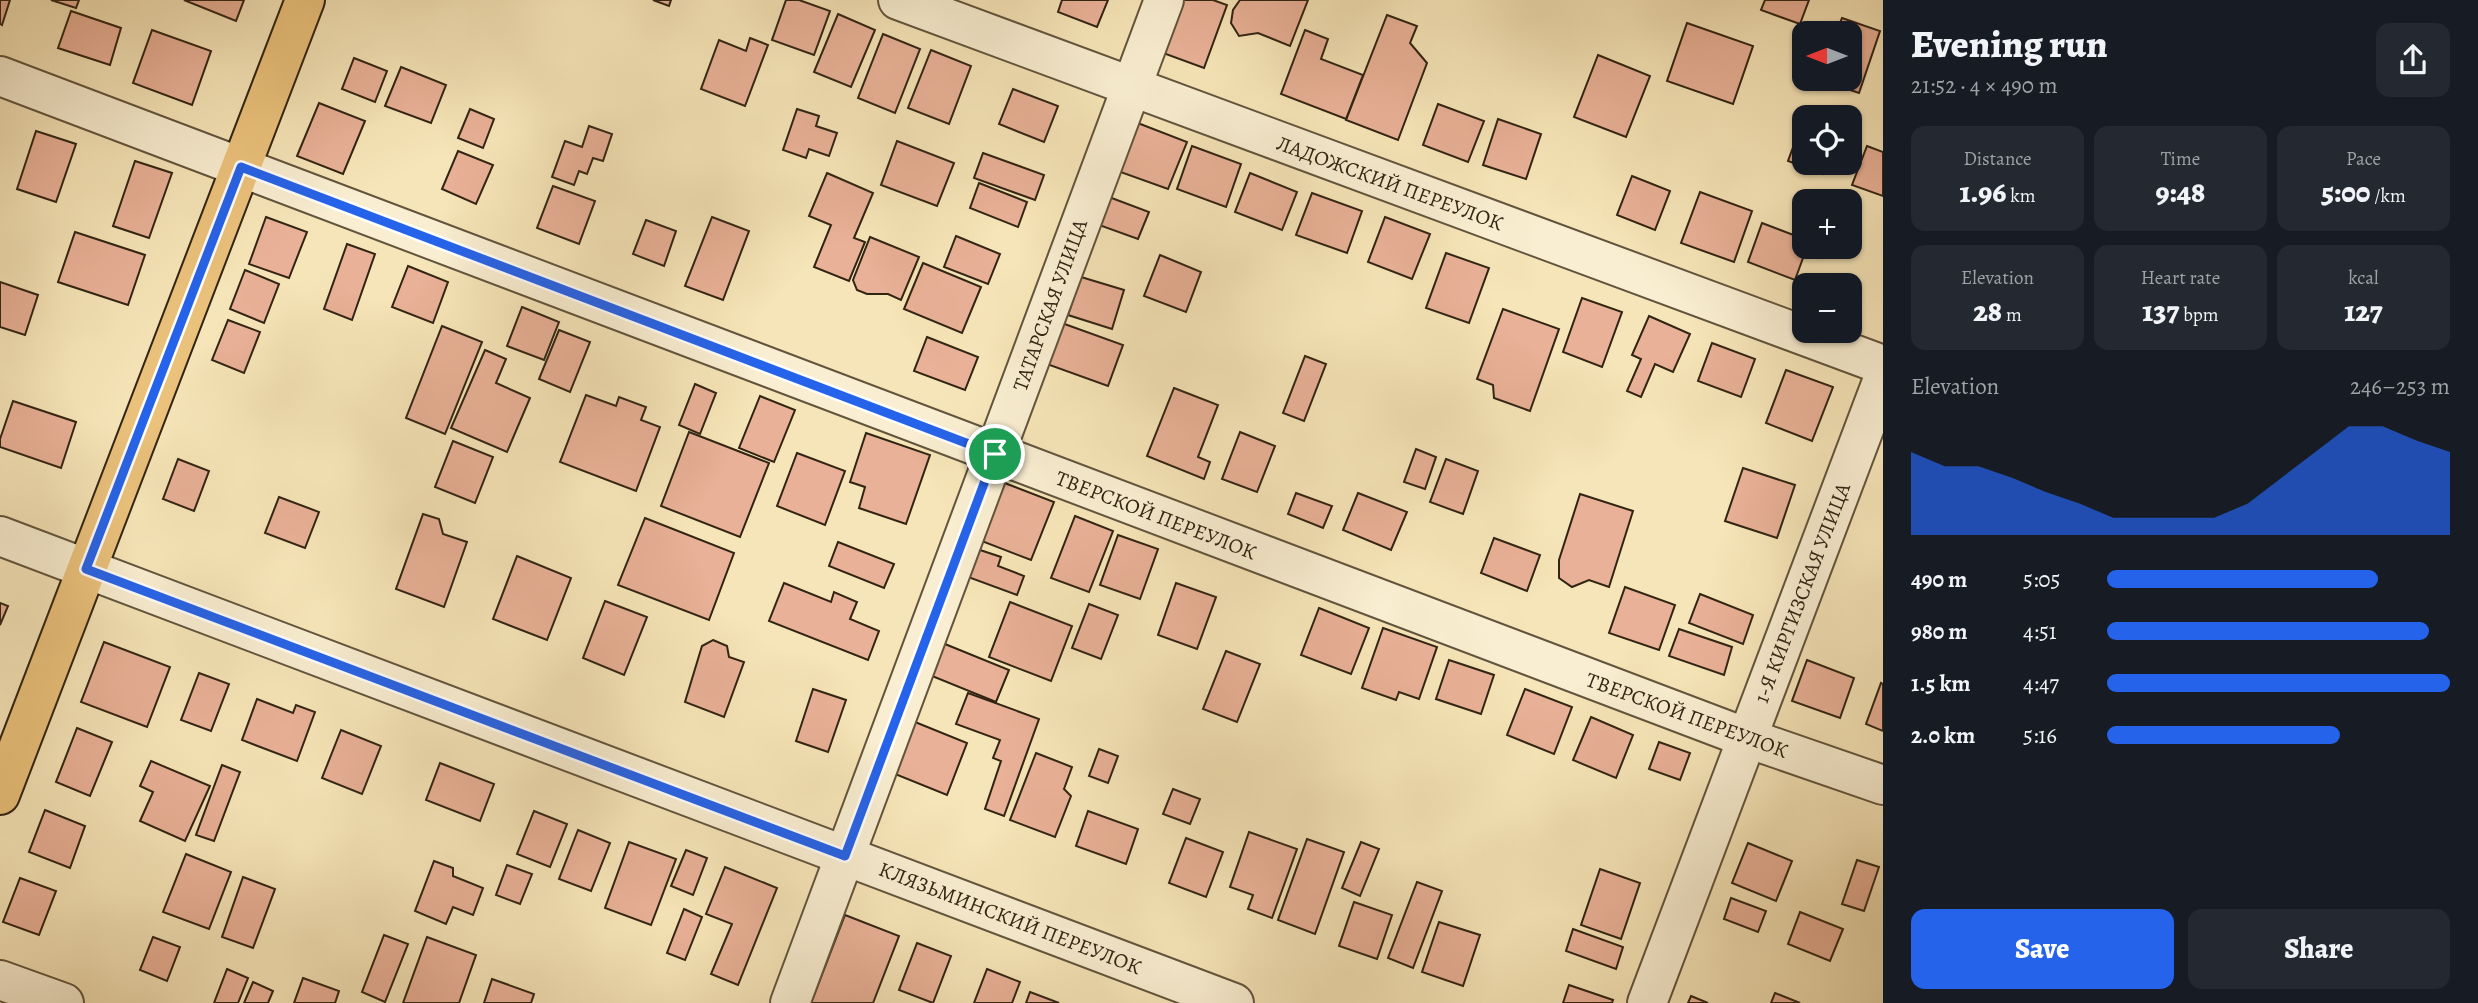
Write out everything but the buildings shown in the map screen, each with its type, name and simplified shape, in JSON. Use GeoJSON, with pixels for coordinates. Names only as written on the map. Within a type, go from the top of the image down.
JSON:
{"type":"FeatureCollection","features":[{"type":"Feature","properties":{"kind":"main road"},"geometry":{"type":"LineString","coordinates":[[0,795],[305,0]]}},
{"type":"Feature","properties":{"kind":"street","name":"ЛАДОЖСКИЙ ПЕРЕУЛОК"},"geometry":{"type":"LineString","coordinates":[[898,0],[1883,365]]}},
{"type":"Feature","properties":{"kind":"street","name":"ТАТАРСКАЯ УЛИЦА"},"geometry":{"type":"LineString","coordinates":[[790,1003],[1164,0]]}},
{"type":"Feature","properties":{"kind":"street","name":"ТВЕРСКОЙ ПЕРЕУЛОК"},"geometry":{"type":"LineString","coordinates":[[0,76],[1747,738],[1883,785]]}},
{"type":"Feature","properties":{"kind":"street","name":"1-Я КИРГИЗСКАЯ УЛИЦА"},"geometry":{"type":"LineString","coordinates":[[1647,1003],[1883,379]]}},
{"type":"Feature","properties":{"kind":"street","name":"КЛЯЗЬМИНСКИЙ ПЕРЕУЛОК"},"geometry":{"type":"LineString","coordinates":[[0,536],[845,856],[1187,995],[1234,1003]]}},
{"type":"Feature","properties":{"kind":"street"},"geometry":{"type":"LineString","coordinates":[[0,980],[64,1003]]}},
{"type":"Feature","properties":{"kind":"route"},"geometry":{"type":"LineString","coordinates":[[241,167],[995,454],[845,856],[86,569],[241,167]]}}]}
